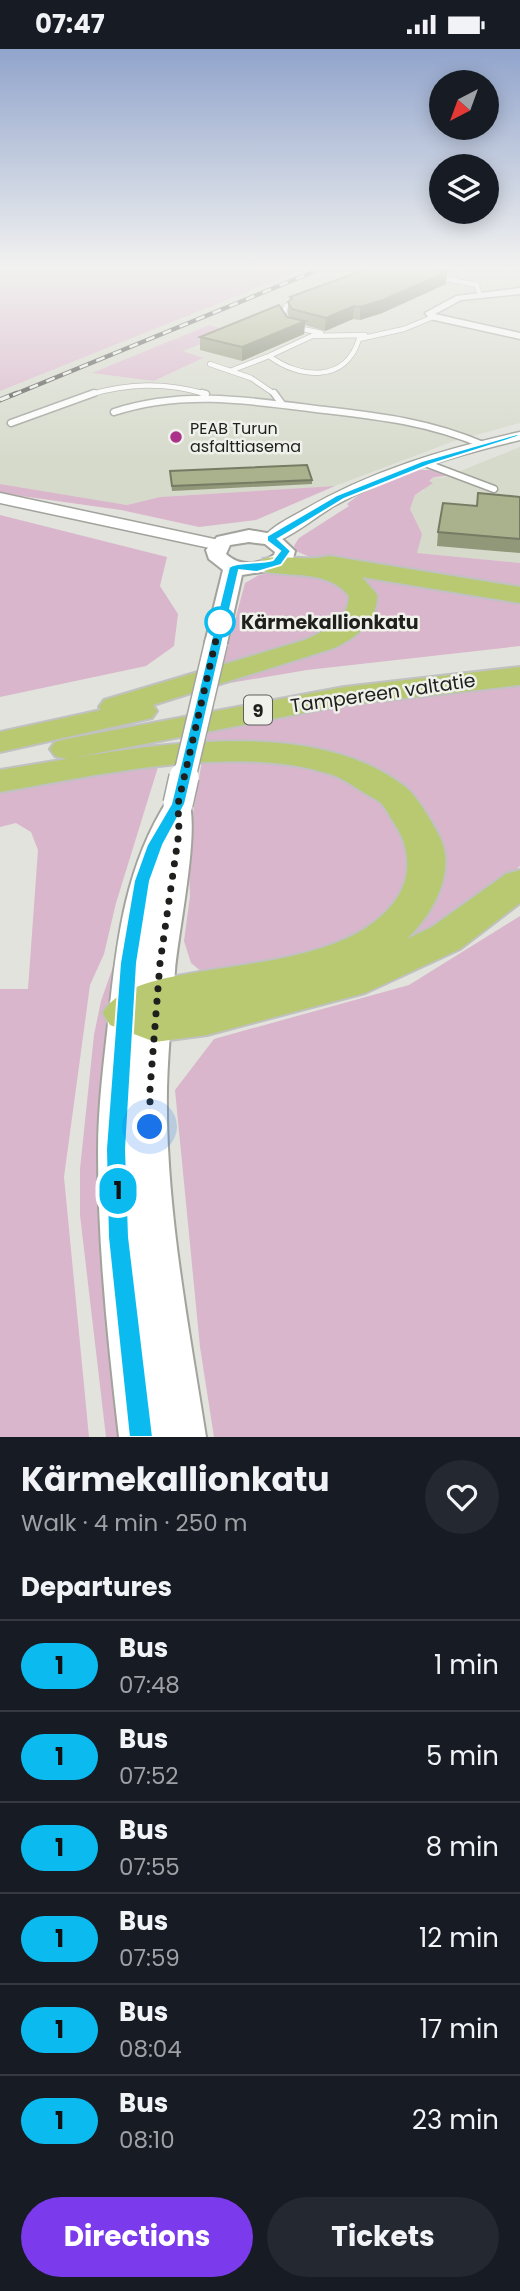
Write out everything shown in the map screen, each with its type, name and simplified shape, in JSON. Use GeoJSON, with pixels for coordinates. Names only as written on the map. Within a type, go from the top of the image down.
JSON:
{"type":"FeatureCollection","features":[{"type":"Feature","properties":{"kind":"highway"},"geometry":{"type":"LineString","coordinates":[[276,553],[336,566],[520,595]]}},
{"type":"Feature","properties":{"kind":"highway"},"geometry":{"type":"LineString","coordinates":[[63,726],[163,690],[315,646],[349,628],[360,615],[363,595],[348,581],[276,553]]}},
{"type":"Feature","properties":{"kind":"highway","name":"Tampereen valtatie"},"geometry":{"type":"LineString","coordinates":[[0,742],[63,726],[318,678],[520,655]]}},
{"type":"Feature","properties":{"kind":"highway","name":"Tampereen valtatie"},"geometry":{"type":"LineString","coordinates":[[0,766],[263,709],[461,681],[520,676]]}},
{"type":"Feature","properties":{"kind":"highway"},"geometry":{"type":"LineString","coordinates":[[0,781],[160,758],[228,753],[279,753],[314,758],[355,771],[390,793],[410,815],[425,848],[425,883],[411,909],[378,941],[344,955],[146,1011]]}},
{"type":"Feature","properties":{"kind":"highway"},"geometry":{"type":"LineString","coordinates":[[146,1011],[254,1007],[365,977],[446,938],[520,883]]}},
{"type":"Feature","properties":{"kind":"main road"},"geometry":{"type":"LineString","coordinates":[[240,536],[276,553],[257,568],[234,567],[216,555],[219,545],[240,536]]}},
{"type":"Feature","properties":{"kind":"main road"},"geometry":{"type":"LineString","coordinates":[[141,1437],[119,1237],[116,1149],[146,1011],[179,832],[178,804],[234,567]]}},
{"type":"Feature","properties":{"kind":"main road"},"geometry":{"type":"LineString","coordinates":[[146,1011],[156,1237],[184,1437]]}},
{"type":"Feature","properties":{"kind":"street"},"geometry":{"type":"LineString","coordinates":[[501,332],[520,336]]}},
{"type":"Feature","properties":{"kind":"street"},"geometry":{"type":"LineString","coordinates":[[276,553],[340,497],[425,463],[520,436]]}},
{"type":"Feature","properties":{"kind":"street"},"geometry":{"type":"LineString","coordinates":[[0,498],[219,545]]}},
{"type":"Feature","properties":{"kind":"lane"},"geometry":{"type":"LineString","coordinates":[[314,332],[326,335]]}},
{"type":"Feature","properties":{"kind":"lane"},"geometry":{"type":"LineString","coordinates":[[230,371],[312,336],[390,332]]}},
{"type":"Feature","properties":{"kind":"lane"},"geometry":{"type":"LineString","coordinates":[[269,356],[278,365],[308,374],[326,373],[350,362],[358,350],[359,339],[365,335]]}},
{"type":"Feature","properties":{"kind":"lane"},"geometry":{"type":"LineString","coordinates":[[210,365],[258,383],[278,396],[282,404]]}},
{"type":"Feature","properties":{"kind":"lane"},"geometry":{"type":"LineString","coordinates":[[11,423],[118,384],[171,387],[211,396],[436,425],[483,445]]}},
{"type":"Feature","properties":{"kind":"lane"},"geometry":{"type":"LineString","coordinates":[[114,412],[158,399],[211,396]]}},
{"type":"Feature","properties":{"kind":"lane"},"geometry":{"type":"LineString","coordinates":[[425,463],[494,489]]}},
{"type":"Feature","properties":{"kind":"shaded area"},"geometry":{"type":"Polygon","coordinates":[[[0,332],[148,332],[0,391],[0,332]]]}},
{"type":"Feature","properties":{"kind":"shaded area"},"geometry":{"type":"Polygon","coordinates":[[[148,332],[193,332],[93,373],[155,381],[202,358],[182,351],[226,332],[520,332],[520,423],[454,441],[335,486],[160,497],[127,505],[0,484],[0,391],[148,332]]]}},
{"type":"Feature","properties":{"kind":"shaded area"},"geometry":{"type":"Polygon","coordinates":[[[192,332],[230,332],[183,351],[203,358],[154,381],[92,373],[192,332]]]}},
{"type":"Feature","properties":{"kind":"shaded area"},"geometry":{"type":"Polygon","coordinates":[[[520,447],[520,563],[416,553],[410,509],[415,495],[424,490],[422,488],[434,477],[443,478],[520,447]]]}},
{"type":"Feature","properties":{"kind":"shaded area"},"geometry":{"type":"Polygon","coordinates":[[[416,470],[431,470],[447,476],[434,477],[429,481],[433,483],[415,495],[410,509],[422,534],[417,553],[520,563],[520,588],[312,558],[296,551],[294,546],[299,538],[349,506],[347,504],[365,490],[416,470]]]}},
{"type":"Feature","properties":{"kind":"shaded area"},"geometry":{"type":"Polygon","coordinates":[[[0,484],[127,505],[160,497],[335,486],[256,520],[199,527],[121,510],[0,493],[0,484]]]}},
{"type":"Feature","properties":{"kind":"shaded area"},"geometry":{"type":"Polygon","coordinates":[[[0,515],[167,557],[160,586],[178,614],[174,646],[146,666],[0,697],[0,515]]]}},
{"type":"Feature","properties":{"kind":"shaded area"},"geometry":{"type":"Polygon","coordinates":[[[283,570],[339,582],[356,604],[325,635],[222,669],[245,583],[259,575],[283,570]]]}},
{"type":"Feature","properties":{"kind":"shaded area"},"geometry":{"type":"Polygon","coordinates":[[[336,571],[520,599],[520,646],[307,670],[218,685],[217,680],[365,617],[336,571]]]}},
{"type":"Feature","properties":{"kind":"shaded area"},"geometry":{"type":"Polygon","coordinates":[[[520,685],[520,866],[484,899],[344,975],[422,910],[387,779],[204,749],[208,732],[345,706],[520,685]]]}},
{"type":"Feature","properties":{"kind":"shaded area"},"geometry":{"type":"Polygon","coordinates":[[[272,760],[330,771],[379,799],[408,837],[407,887],[394,909],[340,945],[207,976],[191,963],[184,941],[190,896],[188,841],[202,761],[272,760]]]}},
{"type":"Feature","properties":{"kind":"shaded area"},"geometry":{"type":"Polygon","coordinates":[[[158,767],[116,903],[104,954],[90,985],[64,1177],[89,1437],[0,1437],[0,989],[28,989],[38,850],[31,832],[16,823],[0,827],[0,794],[114,771],[158,767]]]}},
{"type":"Feature","properties":{"kind":"shaded area"},"geometry":{"type":"Polygon","coordinates":[[[520,916],[520,1437],[214,1437],[200,1347],[175,1090],[214,1039],[409,985],[520,916]]]}},
{"type":"Feature","properties":{"kind":"shaded area"},"geometry":{"type":"Polygon","coordinates":[[[113,967],[117,967],[123,1437],[106,1437],[80,1215],[80,1169],[94,1035],[101,1001],[113,967]]]}},
{"type":"Feature","properties":{"kind":"building"},"geometry":{"type":"Polygon","coordinates":[[[213,332],[279,332],[242,347],[200,337],[213,332]]]}},
{"type":"Feature","properties":{"kind":"building"},"geometry":{"type":"Polygon","coordinates":[[[307,465],[312,480],[172,486],[170,471],[307,465]]]}},
{"type":"Feature","properties":{"kind":"building"},"geometry":{"type":"Polygon","coordinates":[[[478,493],[520,497],[520,539],[438,532],[443,503],[477,506],[478,493]]]}},
{"type":"Feature","properties":{"kind":"railway"},"geometry":{"type":"LineString","coordinates":[[13,395],[167,332]]}},
{"type":"Feature","properties":{"kind":"railway"},"geometry":{"type":"LineString","coordinates":[[0,400],[17,393]]}},
{"type":"Feature","properties":{"kind":"bus line","name":"1"},"geometry":{"type":"LineString","coordinates":[[141,1437],[119,1237],[116,1149],[118,1090],[129,963],[142,881],[164,825],[178,804],[234,567],[257,568],[277,563],[283,558],[285,551],[279,542],[271,539],[340,497],[425,463],[520,436]]}},
{"type":"Feature","properties":{"kind":"place","name":"PEAB Turun asfalttiasema"},"geometry":{"type":"Point","coordinates":[176,437]}},
{"type":"Feature","properties":{"kind":"place","name":"Kärmekallionkatu"},"geometry":{"type":"Point","coordinates":[220,622]}},
{"type":"Feature","properties":{"kind":"route"},"geometry":{"type":"LineString","coordinates":[[150,1127],[150,1089],[160,963],[173,887],[179,832],[178,804],[221,618],[220,622]]}}]}
